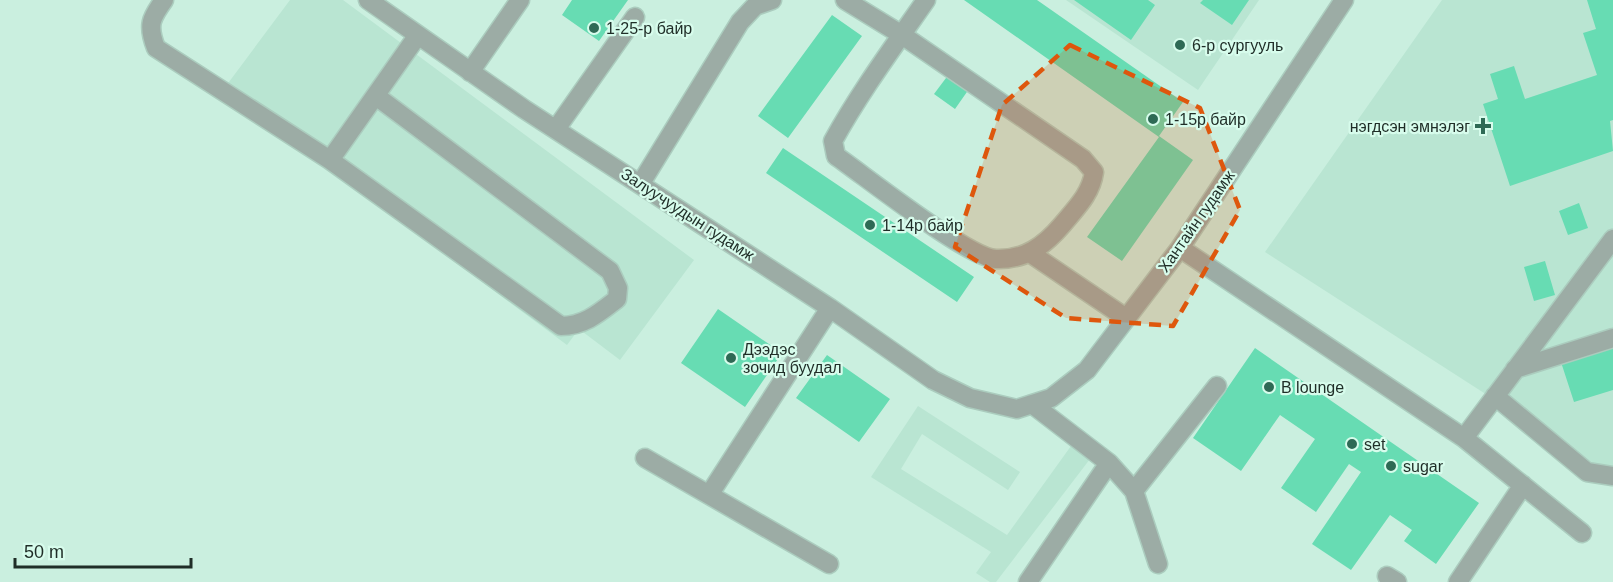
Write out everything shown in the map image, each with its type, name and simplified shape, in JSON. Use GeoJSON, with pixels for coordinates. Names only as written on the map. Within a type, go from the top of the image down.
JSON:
{"type":"FeatureCollection","features":[{"type":"Feature","properties":{"kind":"street"},"geometry":{"type":"LineString","coordinates":[[164,0],[152,17],[151,35],[156,48],[330,160],[561,326],[573,326],[593,318],[617,299],[618,288],[610,271],[376,96]]}},
{"type":"Feature","properties":{"kind":"street","name":"Залуучуудын гудамж"},"geometry":{"type":"LineString","coordinates":[[368,0],[470,72],[830,308],[933,380],[970,398],[1024,406]]}},
{"type":"Feature","properties":{"kind":"street"},"geometry":{"type":"LineString","coordinates":[[470,72],[520,0]]}},
{"type":"Feature","properties":{"kind":"street"},"geometry":{"type":"LineString","coordinates":[[641,183],[740,22],[755,6],[772,0]]}},
{"type":"Feature","properties":{"kind":"street"},"geometry":{"type":"LineString","coordinates":[[845,0],[902,35],[1083,159],[1094,172],[1092,188],[1045,245],[1030,253],[995,259],[967,249],[836,156],[833,141],[902,35],[926,0]]}},
{"type":"Feature","properties":{"kind":"street","name":"Хантайн гудамж"},"geometry":{"type":"LineString","coordinates":[[1024,406],[1051,398],[1087,370],[1180,249],[1344,0]]}},
{"type":"Feature","properties":{"kind":"street"},"geometry":{"type":"LineString","coordinates":[[556,129],[635,17]]}},
{"type":"Feature","properties":{"kind":"street"},"geometry":{"type":"LineString","coordinates":[[330,160],[418,35]]}},
{"type":"Feature","properties":{"kind":"street"},"geometry":{"type":"LineString","coordinates":[[1464,438],[1613,239]]}},
{"type":"Feature","properties":{"kind":"street"},"geometry":{"type":"LineString","coordinates":[[1180,249],[1464,438],[1582,533]]}},
{"type":"Feature","properties":{"kind":"street"},"geometry":{"type":"LineString","coordinates":[[1030,253],[1126,318]]}},
{"type":"Feature","properties":{"kind":"street"},"geometry":{"type":"LineString","coordinates":[[709,495],[830,308]]}},
{"type":"Feature","properties":{"kind":"street"},"geometry":{"type":"LineString","coordinates":[[1515,369],[1613,338]]}},
{"type":"Feature","properties":{"kind":"street"},"geometry":{"type":"LineString","coordinates":[[1134,491],[1217,386]]}},
{"type":"Feature","properties":{"kind":"street"},"geometry":{"type":"LineString","coordinates":[[1496,396],[1587,472],[1612,478]]}},
{"type":"Feature","properties":{"kind":"street"},"geometry":{"type":"LineString","coordinates":[[1024,406],[1109,463],[1134,491],[1158,564]]}},
{"type":"Feature","properties":{"kind":"street"},"geometry":{"type":"LineString","coordinates":[[645,458],[829,564]]}},
{"type":"Feature","properties":{"kind":"street"},"geometry":{"type":"LineString","coordinates":[[1028,582],[1109,463]]}},
{"type":"Feature","properties":{"kind":"street"},"geometry":{"type":"LineString","coordinates":[[1458,582],[1523,485]]}},
{"type":"Feature","properties":{"kind":"highlighted area"},"geometry":{"type":"Polygon","coordinates":[[[1070,45],[1200,108],[1240,210],[1173,326],[1066,318],[955,247],[1002,105],[1070,45]]]}},
{"type":"Feature","properties":{"kind":"shaded area"},"geometry":{"type":"Polygon","coordinates":[[[290,0],[343,0],[694,260],[620,360],[579,329],[567,345],[223,90],[290,0]]]}},
{"type":"Feature","properties":{"kind":"shaded area","name":"6-р сургууль"},"geometry":{"type":"Polygon","coordinates":[[[1066,0],[1259,0],[1198,90],[1066,0]]]}},
{"type":"Feature","properties":{"kind":"shaded area","name":"нэгдсэн эмнэлэг"},"geometry":{"type":"Polygon","coordinates":[[[1442,0],[1613,0],[1613,473],[1610,474],[1265,252],[1442,0]]]}},
{"type":"Feature","properties":{"kind":"shaded area"},"geometry":{"type":"Polygon","coordinates":[[[918,406],[1020,472],[1008,490],[922,434],[901,469],[1007,535],[1071,446],[1090,459],[996,582],[990,582],[976,573],[991,552],[871,477],[918,406]]]}},
{"type":"Feature","properties":{"kind":"building","name":"1-25-р байр"},"geometry":{"type":"Polygon","coordinates":[[[572,0],[628,0],[599,41],[562,15],[572,0]]]}},
{"type":"Feature","properties":{"kind":"building","name":"1-15р байр"},"geometry":{"type":"Polygon","coordinates":[[[964,0],[1037,0],[1183,102],[1159,136],[1193,160],[1122,261],[1087,237],[1159,137],[964,0]]]}},
{"type":"Feature","properties":{"kind":"building"},"geometry":{"type":"Polygon","coordinates":[[[1074,0],[1148,0],[1155,5],[1131,40],[1074,0]]]}},
{"type":"Feature","properties":{"kind":"building"},"geometry":{"type":"Polygon","coordinates":[[[1203,0],[1249,0],[1232,25],[1200,3],[1203,0]]]}},
{"type":"Feature","properties":{"kind":"building","name":"нэгдсэн эмнэлэг"},"geometry":{"type":"Polygon","coordinates":[[[1587,0],[1613,0],[1613,120],[1610,121],[1613,151],[1510,186],[1483,104],[1498,99],[1490,74],[1514,66],[1525,99],[1597,75],[1583,33],[1596,29],[1587,0]]]}},
{"type":"Feature","properties":{"kind":"building"},"geometry":{"type":"Polygon","coordinates":[[[832,15],[862,36],[788,138],[758,116],[832,15]]]}},
{"type":"Feature","properties":{"kind":"building"},"geometry":{"type":"Polygon","coordinates":[[[949,74],[969,89],[955,109],[934,94],[949,74]]]}},
{"type":"Feature","properties":{"kind":"building","name":"1-14р байр"},"geometry":{"type":"Polygon","coordinates":[[[783,148],[974,277],[957,302],[766,173],[783,148]]]}},
{"type":"Feature","properties":{"kind":"building"},"geometry":{"type":"Polygon","coordinates":[[[1579,203],[1588,228],[1568,235],[1559,211],[1579,203]]]}},
{"type":"Feature","properties":{"kind":"building"},"geometry":{"type":"Polygon","coordinates":[[[1545,261],[1555,295],[1534,301],[1524,267],[1545,261]]]}},
{"type":"Feature","properties":{"kind":"building","name":"Дээдэс зочид буудал"},"geometry":{"type":"Polygon","coordinates":[[[718,309],[782,353],[745,407],[681,363],[718,309]]]}},
{"type":"Feature","properties":{"kind":"building"},"geometry":{"type":"Polygon","coordinates":[[[1613,342],[1613,390],[1574,402],[1560,359],[1613,342]]]}},
{"type":"Feature","properties":{"kind":"building"},"geometry":{"type":"Polygon","coordinates":[[[1255,348],[1479,503],[1436,564],[1404,541],[1412,530],[1390,515],[1351,570],[1312,544],[1361,472],[1349,464],[1316,512],[1281,488],[1315,439],[1280,415],[1241,471],[1193,438],[1255,348]]]}},
{"type":"Feature","properties":{"kind":"building"},"geometry":{"type":"Polygon","coordinates":[[[827,355],[890,399],[859,442],[796,398],[827,355]]]}},
{"type":"Feature","properties":{"kind":"place","name":"1-25-р байр"},"geometry":{"type":"Point","coordinates":[594,28]}},
{"type":"Feature","properties":{"kind":"place","name":"6-р сургууль"},"geometry":{"type":"Point","coordinates":[1180,45]}},
{"type":"Feature","properties":{"kind":"place","name":"1-15р байр"},"geometry":{"type":"Point","coordinates":[1153,119]}},
{"type":"Feature","properties":{"kind":"place","name":"нэгдсэн эмнэлэг"},"geometry":{"type":"Point","coordinates":[1483,126]}},
{"type":"Feature","properties":{"kind":"place","name":"1-14р байр"},"geometry":{"type":"Point","coordinates":[870,225]}},
{"type":"Feature","properties":{"kind":"place","name":"Дээдэс зочид буудал"},"geometry":{"type":"Point","coordinates":[731,358]}},
{"type":"Feature","properties":{"kind":"place","name":"B lounge"},"geometry":{"type":"Point","coordinates":[1269,387]}},
{"type":"Feature","properties":{"kind":"place","name":"set"},"geometry":{"type":"Point","coordinates":[1352,444]}},
{"type":"Feature","properties":{"kind":"place","name":"sugar"},"geometry":{"type":"Point","coordinates":[1391,466]}}]}
